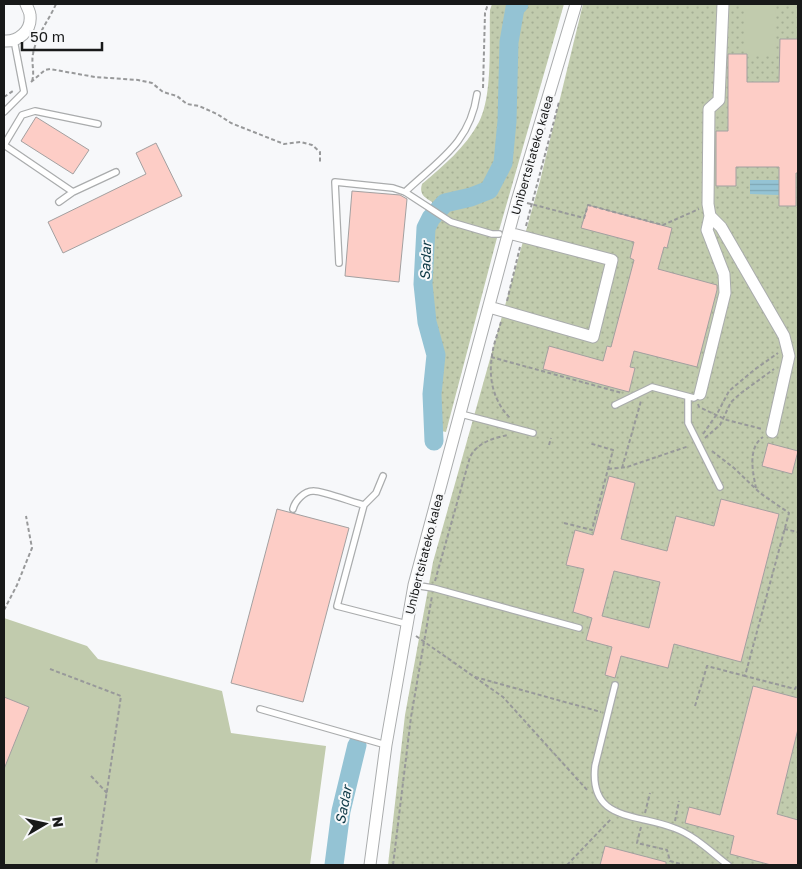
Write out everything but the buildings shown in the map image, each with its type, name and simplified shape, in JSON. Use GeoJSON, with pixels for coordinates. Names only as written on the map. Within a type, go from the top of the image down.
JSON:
{"type":"FeatureCollection","features":[{"type":"Feature","properties":{"kind":"street"},"geometry":{"type":"LineString","coordinates":[[9,41],[26,32],[30,23],[30,14],[26,4]]}},
{"type":"Feature","properties":{"kind":"street","name":"Unibertsitateko kalea"},"geometry":{"type":"LineString","coordinates":[[370,865],[386,745],[410,628],[414,585],[489,307],[504,234],[518,201],[576,4]]}},
{"type":"Feature","properties":{"kind":"street"},"geometry":{"type":"LineString","coordinates":[[694,396],[725,293],[724,274],[707,230],[710,216],[708,204],[709,109],[719,100],[723,4]]}},
{"type":"Feature","properties":{"kind":"street"},"geometry":{"type":"LineString","coordinates":[[710,216],[721,227],[784,336],[788,351],[772,432]]}},
{"type":"Feature","properties":{"kind":"street"},"geometry":{"type":"LineString","coordinates":[[489,307],[593,337],[612,260],[523,237],[504,234]]}},
{"type":"Feature","properties":{"kind":"lane"},"geometry":{"type":"LineString","coordinates":[[4,112],[24,92],[9,41]]}},
{"type":"Feature","properties":{"kind":"lane"},"geometry":{"type":"LineString","coordinates":[[406,192],[451,151],[463,135],[475,109],[477,94]]}},
{"type":"Feature","properties":{"kind":"lane"},"geometry":{"type":"LineString","coordinates":[[73,192],[4,145],[22,115],[35,111],[98,124]]}},
{"type":"Feature","properties":{"kind":"lane"},"geometry":{"type":"LineString","coordinates":[[59,202],[73,192],[116,172]]}},
{"type":"Feature","properties":{"kind":"lane"},"geometry":{"type":"LineString","coordinates":[[339,263],[335,182],[393,188],[406,192],[451,222],[492,234],[504,234]]}},
{"type":"Feature","properties":{"kind":"lane"},"geometry":{"type":"LineString","coordinates":[[615,405],[652,387],[694,396],[688,423],[720,488]]}},
{"type":"Feature","properties":{"kind":"lane"},"geometry":{"type":"LineString","coordinates":[[461,414],[533,433]]}},
{"type":"Feature","properties":{"kind":"lane"},"geometry":{"type":"LineString","coordinates":[[383,476],[376,494],[364,505],[337,606],[410,628]]}},
{"type":"Feature","properties":{"kind":"lane"},"geometry":{"type":"LineString","coordinates":[[293,508],[295,502],[304,494],[313,491],[364,505]]}},
{"type":"Feature","properties":{"kind":"lane"},"geometry":{"type":"LineString","coordinates":[[414,585],[433,588],[579,628]]}},
{"type":"Feature","properties":{"kind":"lane"},"geometry":{"type":"LineString","coordinates":[[615,685],[595,766],[595,791],[601,802],[610,810],[673,827],[696,840],[728,865]]}},
{"type":"Feature","properties":{"kind":"lane"},"geometry":{"type":"LineString","coordinates":[[260,709],[386,745]]}},
{"type":"Feature","properties":{"kind":"path"},"geometry":{"type":"LineString","coordinates":[[30,88],[34,74],[33,54],[56,4]]}},
{"type":"Feature","properties":{"kind":"path"},"geometry":{"type":"LineString","coordinates":[[32,82],[45,70],[50,69],[95,77],[138,80],[152,83],[163,92],[177,96],[187,104],[199,106],[231,123],[284,144],[301,142],[312,144],[320,152],[320,162]]}},
{"type":"Feature","properties":{"kind":"path"},"geometry":{"type":"LineString","coordinates":[[525,431],[506,414],[498,402],[492,386],[491,357],[561,94]]}},
{"type":"Feature","properties":{"kind":"path"},"geometry":{"type":"LineString","coordinates":[[518,201],[584,218],[588,205],[663,226],[708,204]]}},
{"type":"Feature","properties":{"kind":"path"},"geometry":{"type":"LineString","coordinates":[[697,443],[717,414],[729,391],[754,370],[788,351]]}},
{"type":"Feature","properties":{"kind":"path"},"geometry":{"type":"LineString","coordinates":[[608,468],[622,468],[697,443],[711,434],[720,425],[731,402],[741,392],[764,378],[788,351]]}},
{"type":"Feature","properties":{"kind":"path"},"geometry":{"type":"LineString","coordinates":[[491,357],[634,396]]}},
{"type":"Feature","properties":{"kind":"path"},"geometry":{"type":"LineString","coordinates":[[622,468],[643,392]]}},
{"type":"Feature","properties":{"kind":"path"},"geometry":{"type":"LineString","coordinates":[[694,396],[699,406],[724,418],[772,432]]}},
{"type":"Feature","properties":{"kind":"path"},"geometry":{"type":"LineString","coordinates":[[393,865],[411,717],[433,588],[470,457],[473,451],[483,443],[525,431]]}},
{"type":"Feature","properties":{"kind":"path"},"geometry":{"type":"LineString","coordinates":[[756,490],[752,466],[754,451],[760,439],[772,432]]}},
{"type":"Feature","properties":{"kind":"path"},"geometry":{"type":"LineString","coordinates":[[549,445],[551,438]]}},
{"type":"Feature","properties":{"kind":"path"},"geometry":{"type":"LineString","coordinates":[[564,523],[592,530],[613,450],[589,443]]}},
{"type":"Feature","properties":{"kind":"path"},"geometry":{"type":"LineString","coordinates":[[712,451],[734,468],[756,490],[789,513],[745,676]]}},
{"type":"Feature","properties":{"kind":"path"},"geometry":{"type":"LineString","coordinates":[[4,610],[17,585],[32,548],[26,516]]}},
{"type":"Feature","properties":{"kind":"path"},"geometry":{"type":"LineString","coordinates":[[784,528],[798,532]]}},
{"type":"Feature","properties":{"kind":"path"},"geometry":{"type":"LineString","coordinates":[[410,628],[425,641],[503,697],[590,793],[601,802]]}},
{"type":"Feature","properties":{"kind":"path"},"geometry":{"type":"LineString","coordinates":[[696,706],[707,666],[795,689],[798,684]]}},
{"type":"Feature","properties":{"kind":"path"},"geometry":{"type":"LineString","coordinates":[[50,669],[121,696],[96,865]]}},
{"type":"Feature","properties":{"kind":"path"},"geometry":{"type":"LineString","coordinates":[[473,676],[608,714]]}},
{"type":"Feature","properties":{"kind":"path"},"geometry":{"type":"LineString","coordinates":[[91,776],[107,793]]}},
{"type":"Feature","properties":{"kind":"path"},"geometry":{"type":"LineString","coordinates":[[673,827],[679,801]]}},
{"type":"Feature","properties":{"kind":"path"},"geometry":{"type":"LineString","coordinates":[[567,865],[592,837],[619,812]]}},
{"type":"Feature","properties":{"kind":"path"},"geometry":{"type":"LineString","coordinates":[[637,843],[668,850],[670,861],[684,865]]}},
{"type":"Feature","properties":{"kind":"green space"},"geometry":{"type":"Polygon","coordinates":[[[492,4],[564,4],[498,234],[446,432],[437,430],[437,410],[444,366],[429,290],[433,228],[432,202],[423,195],[421,187],[468,140],[479,122],[488,83],[490,10],[492,4]]]}},
{"type":"Feature","properties":{"kind":"green space"},"geometry":{"type":"Polygon","coordinates":[[[583,4],[798,4],[798,865],[388,865],[405,715],[433,562],[540,181],[583,4]]]}},
{"type":"Feature","properties":{"kind":"green space"},"geometry":{"type":"Polygon","coordinates":[[[746,4],[776,4],[775,54],[744,54],[746,4]]]}},
{"type":"Feature","properties":{"kind":"green space"},"geometry":{"type":"Polygon","coordinates":[[[4,618],[87,646],[98,659],[222,691],[231,733],[326,746],[310,865],[4,865],[4,618]]]}},
{"type":"Feature","properties":{"kind":"water"},"geometry":{"type":"Polygon","coordinates":[[[750,180],[779,180],[779,195],[750,194],[750,180]]]}},
{"type":"Feature","properties":{"kind":"waterway","name":"Sadar"},"geometry":{"type":"LineString","coordinates":[[434,441],[432,394],[436,355],[427,322],[423,284],[426,228],[431,218],[445,203],[471,197],[489,190],[503,163],[507,121],[509,42],[515,8],[519,4]]}},
{"type":"Feature","properties":{"kind":"waterway","name":"Sadar"},"geometry":{"type":"LineString","coordinates":[[334,865],[341,811],[357,745]]}}]}
